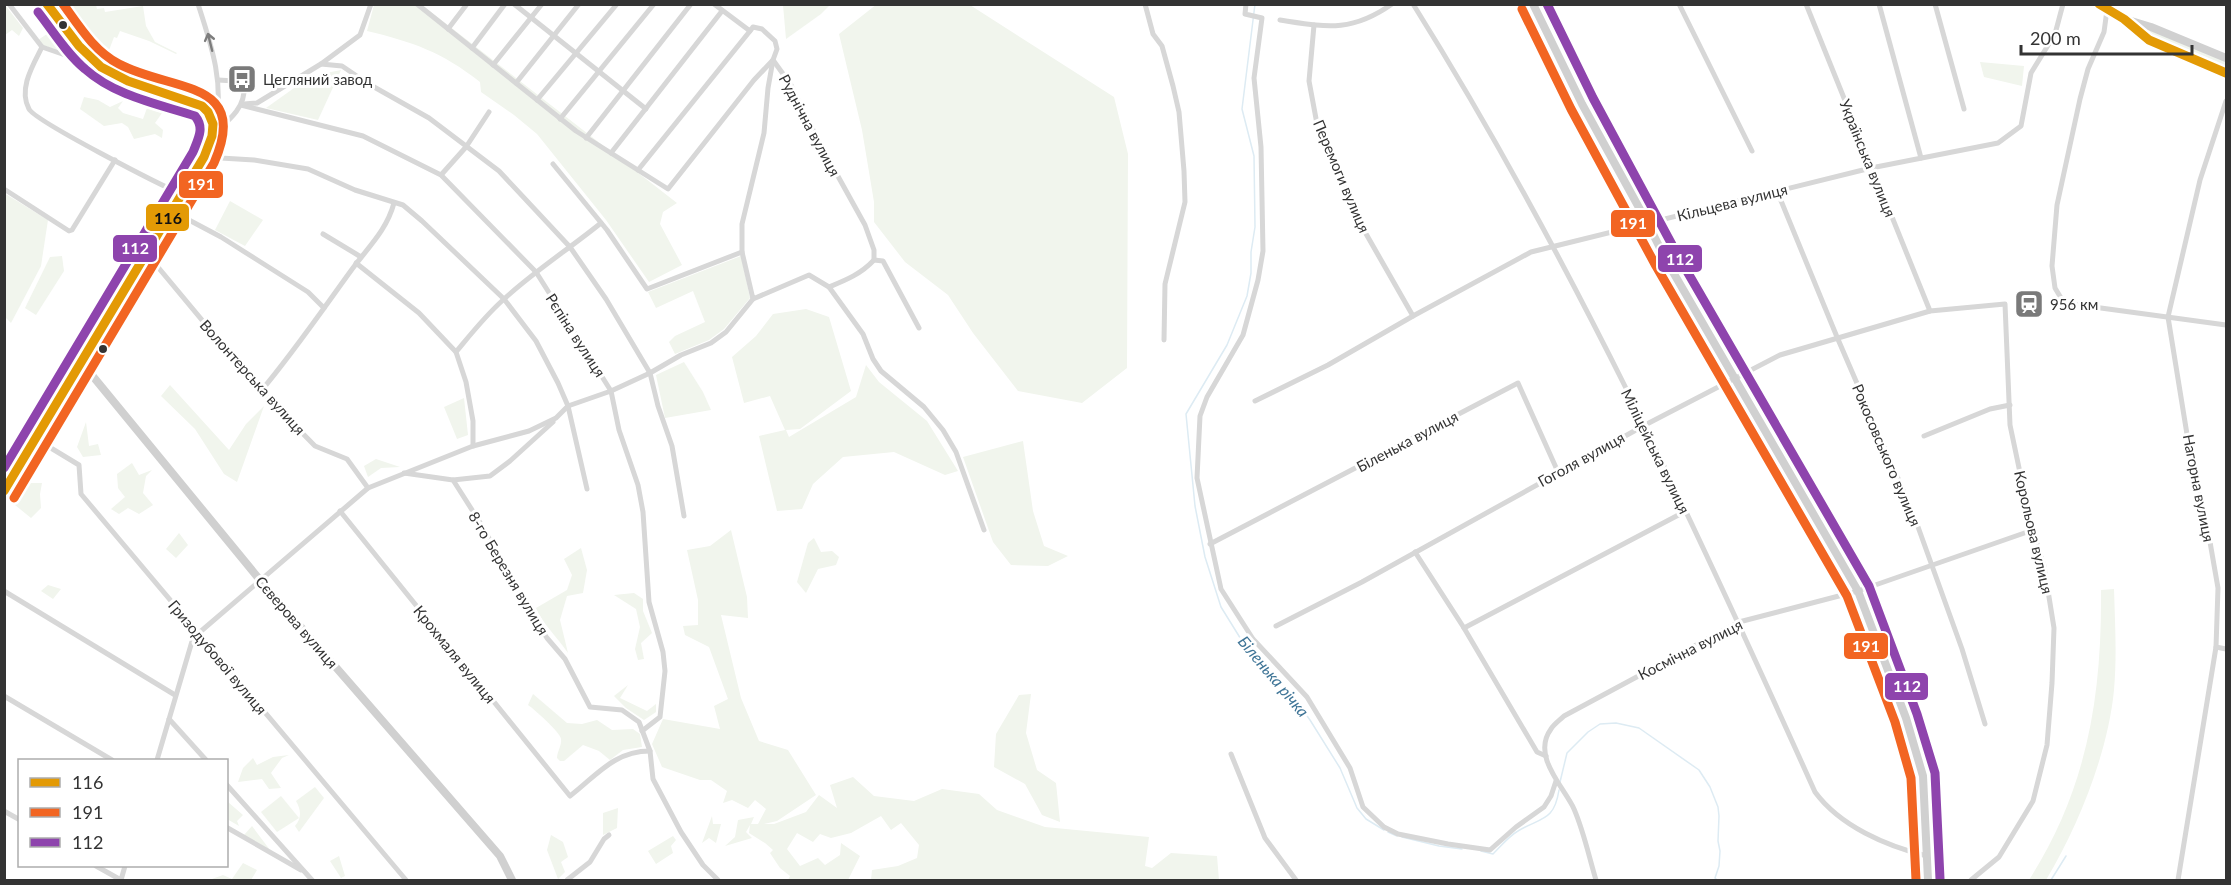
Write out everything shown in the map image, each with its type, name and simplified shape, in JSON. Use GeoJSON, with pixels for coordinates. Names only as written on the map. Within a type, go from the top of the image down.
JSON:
{"type":"FeatureCollection","features":[{"type":"Feature","properties":{"kind":"main road"},"geometry":{"type":"LineString","coordinates":[[4,492],[204,157],[213,134],[213,122],[209,113],[202,106],[116,76],[102,68],[91,59],[47,4]]}},
{"type":"Feature","properties":{"kind":"main road"},"geometry":{"type":"LineString","coordinates":[[1533,4],[1582,104],[1688,298],[1858,591],[1915,744],[1923,776],[1928,880]]}},
{"type":"Feature","properties":{"kind":"main road"},"geometry":{"type":"LineString","coordinates":[[2098,4],[2108,7],[2149,40],[2226,73]]}},
{"type":"Feature","properties":{"kind":"main road"},"geometry":{"type":"LineString","coordinates":[[2124,19],[2151,27],[2226,58]]}},
{"type":"Feature","properties":{"kind":"main road","name":"Сєверова вулиця"},"geometry":{"type":"LineString","coordinates":[[82,363],[260,580],[500,856],[512,880]]}},
{"type":"Feature","properties":{"kind":"street"},"geometry":{"type":"LineString","coordinates":[[9,4],[42,47],[102,68]]}},
{"type":"Feature","properties":{"kind":"street"},"geometry":{"type":"LineString","coordinates":[[198,4],[210,40],[218,80],[218,104],[213,134]]}},
{"type":"Feature","properties":{"kind":"street"},"geometry":{"type":"LineString","coordinates":[[242,104],[257,104],[321,64],[360,35],[371,4]]}},
{"type":"Feature","properties":{"kind":"street"},"geometry":{"type":"LineString","coordinates":[[417,4],[560,119],[586,138],[668,189],[754,80],[773,60],[777,49],[775,41],[762,29],[753,27],[639,170]]}},
{"type":"Feature","properties":{"kind":"street"},"geometry":{"type":"LineString","coordinates":[[424,10],[429,4]]}},
{"type":"Feature","properties":{"kind":"street"},"geometry":{"type":"LineString","coordinates":[[448,29],[467,4]]}},
{"type":"Feature","properties":{"kind":"street"},"geometry":{"type":"LineString","coordinates":[[472,48],[505,4]]}},
{"type":"Feature","properties":{"kind":"street"},"geometry":{"type":"LineString","coordinates":[[514,4],[646,109]]}},
{"type":"Feature","properties":{"kind":"street"},"geometry":{"type":"LineString","coordinates":[[494,65],[542,4]]}},
{"type":"Feature","properties":{"kind":"street"},"geometry":{"type":"LineString","coordinates":[[516,83],[579,4]]}},
{"type":"Feature","properties":{"kind":"street"},"geometry":{"type":"LineString","coordinates":[[537,100],[577,55],[617,4]]}},
{"type":"Feature","properties":{"kind":"street"},"geometry":{"type":"LineString","coordinates":[[560,119],[654,4]]}},
{"type":"Feature","properties":{"kind":"street"},"geometry":{"type":"LineString","coordinates":[[586,138],[691,4]]}},
{"type":"Feature","properties":{"kind":"street"},"geometry":{"type":"LineString","coordinates":[[714,4],[750,31]]}},
{"type":"Feature","properties":{"kind":"street"},"geometry":{"type":"LineString","coordinates":[[1145,4],[1153,34],[1161,46],[1173,86],[1179,112],[1184,171],[1185,202],[1165,284],[1164,340]]}},
{"type":"Feature","properties":{"kind":"street"},"geometry":{"type":"LineString","coordinates":[[1246,4],[1245,14],[1262,18],[1254,78],[1262,147],[1263,251],[1243,336],[1207,397],[1200,416],[1197,478],[1221,589],[1253,639],[1307,697],[1350,768],[1363,807],[1384,827],[1407,836],[1490,850],[1544,807],[1557,782]]}},
{"type":"Feature","properties":{"kind":"street"},"geometry":{"type":"LineString","coordinates":[[1280,20],[1314,25],[1356,24],[1392,4]]}},
{"type":"Feature","properties":{"kind":"street","name":"Міліцейська вулиця"},"geometry":{"type":"LineString","coordinates":[[1413,4],[1554,246],[1645,425],[1738,621],[1815,792],[1826,807],[1877,839],[1909,852],[1927,856]]}},
{"type":"Feature","properties":{"kind":"street"},"geometry":{"type":"LineString","coordinates":[[1679,4],[1752,150]]}},
{"type":"Feature","properties":{"kind":"street","name":"Українська вулиця"},"geometry":{"type":"LineString","coordinates":[[1806,4],[1930,311]]}},
{"type":"Feature","properties":{"kind":"street"},"geometry":{"type":"LineString","coordinates":[[1879,4],[1921,158]]}},
{"type":"Feature","properties":{"kind":"street"},"geometry":{"type":"LineString","coordinates":[[1935,4],[1964,109]]}},
{"type":"Feature","properties":{"kind":"street","name":"Кільцева вулиця"},"geometry":{"type":"LineString","coordinates":[[1255,401],[1328,365],[1531,252],[1871,168],[1995,144],[2021,126],[2031,73],[2055,34],[2063,4]]}},
{"type":"Feature","properties":{"kind":"street"},"geometry":{"type":"LineString","coordinates":[[2108,7],[2104,32],[2088,69],[2080,99],[2057,205],[2052,266],[2055,288],[2064,303],[2226,325]]}},
{"type":"Feature","properties":{"kind":"street"},"geometry":{"type":"LineString","coordinates":[[611,153],[722,11]]}},
{"type":"Feature","properties":{"kind":"street","name":"Перемоги вулиця"},"geometry":{"type":"LineString","coordinates":[[1314,25],[1309,81],[1317,124],[1365,232],[1413,316]]}},
{"type":"Feature","properties":{"kind":"street"},"geometry":{"type":"LineString","coordinates":[[42,47],[26,81],[26,99],[33,114],[182,194]]}},
{"type":"Feature","properties":{"kind":"street","name":"Руднічна вулиця"},"geometry":{"type":"LineString","coordinates":[[753,299],[742,252],[742,224],[764,133],[773,60]]}},
{"type":"Feature","properties":{"kind":"street","name":"Руднічна вулиця"},"geometry":{"type":"LineString","coordinates":[[773,60],[791,85],[819,142],[865,225],[874,250],[873,260]]}},
{"type":"Feature","properties":{"kind":"street"},"geometry":{"type":"LineString","coordinates":[[321,64],[342,66],[429,118],[499,171],[570,248],[606,299],[650,372],[658,406],[672,446],[684,516]]}},
{"type":"Feature","properties":{"kind":"street"},"geometry":{"type":"LineString","coordinates":[[213,134],[231,119],[242,104],[244,86],[236,81],[218,80]]}},
{"type":"Feature","properties":{"kind":"street","name":"Нагорна вулиця"},"geometry":{"type":"LineString","coordinates":[[2178,880],[2216,647],[2218,588],[2192,459],[2168,317],[2200,180],[2226,101]]}},
{"type":"Feature","properties":{"kind":"street","name":"Рєпіна вулиця"},"geometry":{"type":"LineString","coordinates":[[242,104],[363,136],[441,175],[536,272],[612,391],[619,430],[638,485],[643,512],[649,602],[663,652],[665,671],[660,717],[642,731]]}},
{"type":"Feature","properties":{"kind":"street"},"geometry":{"type":"LineString","coordinates":[[441,175],[466,147],[489,112]]}},
{"type":"Feature","properties":{"kind":"street"},"geometry":{"type":"LineString","coordinates":[[204,157],[254,160],[308,169],[355,190],[403,205],[422,221],[504,299],[536,340],[567,406],[587,489]]}},
{"type":"Feature","properties":{"kind":"street"},"geometry":{"type":"LineString","coordinates":[[4,189],[69,231],[72,230],[115,160]]}},
{"type":"Feature","properties":{"kind":"street"},"geometry":{"type":"LineString","coordinates":[[553,164],[602,223],[647,289],[742,252]]}},
{"type":"Feature","properties":{"kind":"street","name":"Рокосовського вулиця"},"geometry":{"type":"LineString","coordinates":[[1777,191],[1913,513],[1965,659],[1984,724]]}},
{"type":"Feature","properties":{"kind":"street"},"geometry":{"type":"LineString","coordinates":[[261,391],[284,364],[356,263],[384,229],[394,203]]}},
{"type":"Feature","properties":{"kind":"street"},"geometry":{"type":"LineString","coordinates":[[172,211],[221,237],[308,292],[324,308]]}},
{"type":"Feature","properties":{"kind":"street"},"geometry":{"type":"LineString","coordinates":[[456,352],[487,315],[504,299],[602,223]]}},
{"type":"Feature","properties":{"kind":"street"},"geometry":{"type":"LineString","coordinates":[[323,234],[361,257]]}},
{"type":"Feature","properties":{"kind":"street","name":"Волонтерська вулиця"},"geometry":{"type":"LineString","coordinates":[[147,254],[261,391],[315,446],[347,459],[368,488]]}},
{"type":"Feature","properties":{"kind":"street"},"geometry":{"type":"LineString","coordinates":[[829,287],[865,270],[873,260],[883,261],[919,328]]}},
{"type":"Feature","properties":{"kind":"street"},"geometry":{"type":"LineString","coordinates":[[356,263],[419,313],[456,352],[466,382],[473,446]]}},
{"type":"Feature","properties":{"kind":"street"},"geometry":{"type":"LineString","coordinates":[[404,473],[453,480],[490,476],[542,433],[567,406],[612,391],[681,355],[711,343],[726,332],[753,299],[809,275],[829,287],[863,334],[873,359],[881,371],[924,406],[944,430],[956,452],[984,530]]}},
{"type":"Feature","properties":{"kind":"street","name":"Гоголя вулиця"},"geometry":{"type":"LineString","coordinates":[[1276,626],[1362,582],[1558,472],[1780,354],[1930,311],[2005,304]]}},
{"type":"Feature","properties":{"kind":"street","name":"Корольова вулиця"},"geometry":{"type":"LineString","coordinates":[[1971,880],[1999,857],[2033,801],[2047,745],[2054,628],[2044,566],[2033,530],[2010,425],[2005,304]]}},
{"type":"Feature","properties":{"kind":"street","name":"Біленька вулиця"},"geometry":{"type":"LineString","coordinates":[[1210,544],[1518,383],[1558,472]]}},
{"type":"Feature","properties":{"kind":"street"},"geometry":{"type":"LineString","coordinates":[[1924,436],[1990,409],[2010,405]]}},
{"type":"Feature","properties":{"kind":"street"},"geometry":{"type":"LineString","coordinates":[[157,759],[193,638],[340,511],[368,488],[473,446],[529,431],[556,418]]}},
{"type":"Feature","properties":{"kind":"street","name":"Гризодубової вулиця"},"geometry":{"type":"LineString","coordinates":[[36,439],[79,465],[81,494],[406,880]]}},
{"type":"Feature","properties":{"kind":"street","name":"8-го Березня вулиця"},"geometry":{"type":"LineString","coordinates":[[453,480],[482,524],[528,609],[547,638],[565,659],[590,706],[622,710],[639,722],[642,731]]}},
{"type":"Feature","properties":{"kind":"street","name":"Крохмаля вулиця"},"geometry":{"type":"LineString","coordinates":[[340,511],[570,796],[603,768],[619,758],[633,751],[650,751]]}},
{"type":"Feature","properties":{"kind":"street"},"geometry":{"type":"LineString","coordinates":[[1464,628],[1686,511]]}},
{"type":"Feature","properties":{"kind":"street","name":"Космічна вулиця"},"geometry":{"type":"LineString","coordinates":[[1546,756],[1547,736],[1550,729],[1564,716],[1738,621],[1858,591],[2033,530]]}},
{"type":"Feature","properties":{"kind":"street"},"geometry":{"type":"LineString","coordinates":[[1414,552],[1464,628],[1537,752],[1546,756],[1557,782],[1574,809],[1596,880]]}},
{"type":"Feature","properties":{"kind":"street"},"geometry":{"type":"LineString","coordinates":[[4,591],[175,695]]}},
{"type":"Feature","properties":{"kind":"street"},"geometry":{"type":"LineString","coordinates":[[2216,647],[2226,649]]}},
{"type":"Feature","properties":{"kind":"street"},"geometry":{"type":"LineString","coordinates":[[4,696],[110,759]]}},
{"type":"Feature","properties":{"kind":"street"},"geometry":{"type":"LineString","coordinates":[[169,720],[205,759]]}},
{"type":"Feature","properties":{"kind":"street"},"geometry":{"type":"LineString","coordinates":[[642,731],[650,751],[656,785],[681,832],[703,865],[718,880]]}},
{"type":"Feature","properties":{"kind":"street"},"geometry":{"type":"LineString","coordinates":[[1231,754],[1265,838],[1296,880]]}},
{"type":"Feature","properties":{"kind":"street"},"geometry":{"type":"LineString","coordinates":[[228,786],[312,880]]}},
{"type":"Feature","properties":{"kind":"street"},"geometry":{"type":"LineString","coordinates":[[4,811],[18,819]]}},
{"type":"Feature","properties":{"kind":"street"},"geometry":{"type":"LineString","coordinates":[[228,828],[305,872]]}},
{"type":"Feature","properties":{"kind":"street"},"geometry":{"type":"LineString","coordinates":[[567,880],[590,862],[604,839],[609,836]]}},
{"type":"Feature","properties":{"kind":"street"},"geometry":{"type":"LineString","coordinates":[[98,867],[121,880]]}},
{"type":"Feature","properties":{"kind":"shaded area"},"geometry":{"type":"Polygon","coordinates":[[[783,4],[830,5],[786,39],[783,4]]]}},
{"type":"Feature","properties":{"kind":"shaded area"},"geometry":{"type":"Polygon","coordinates":[[[877,4],[970,5],[1114,97],[1128,154],[1127,368],[1082,403],[1018,391],[973,333],[948,295],[905,262],[874,222],[874,202],[862,130],[839,34],[877,4]]]}},
{"type":"Feature","properties":{"kind":"shaded area"},"geometry":{"type":"Polygon","coordinates":[[[5,5],[23,28],[19,36],[12,30],[5,35],[5,5]]]}},
{"type":"Feature","properties":{"kind":"shaded area"},"geometry":{"type":"Polygon","coordinates":[[[62,5],[96,5],[97,9],[104,8],[105,12],[143,6],[146,26],[155,42],[177,53],[120,31],[117,38],[114,37],[108,53],[112,67],[100,60],[100,44],[82,37],[83,30],[72,23],[62,5]]]}},
{"type":"Feature","properties":{"kind":"shaded area"},"geometry":{"type":"Polygon","coordinates":[[[374,5],[422,5],[677,203],[663,212],[660,224],[682,265],[649,282],[606,220],[537,134],[481,92],[480,82],[453,63],[413,44],[367,31],[374,5]]]}},
{"type":"Feature","properties":{"kind":"shaded area"},"geometry":{"type":"Polygon","coordinates":[[[56,28],[61,30],[77,51],[74,55],[42,45],[38,40],[56,28]]]}},
{"type":"Feature","properties":{"kind":"shaded area"},"geometry":{"type":"Polygon","coordinates":[[[2147,29],[2226,61],[2226,70],[2155,40],[2147,34],[2147,29]]]}},
{"type":"Feature","properties":{"kind":"shaded area"},"geometry":{"type":"Polygon","coordinates":[[[1980,62],[2024,66],[2022,86],[1984,77],[1980,62]]]}},
{"type":"Feature","properties":{"kind":"shaded area"},"geometry":{"type":"Polygon","coordinates":[[[341,70],[318,120],[266,108],[311,76],[341,70]]]}},
{"type":"Feature","properties":{"kind":"shaded area"},"geometry":{"type":"Polygon","coordinates":[[[84,97],[98,100],[110,107],[123,101],[118,108],[123,113],[143,119],[147,108],[162,113],[155,123],[163,130],[162,138],[155,134],[134,139],[128,127],[122,123],[104,126],[80,109],[84,97]]]}},
{"type":"Feature","properties":{"kind":"shaded area"},"geometry":{"type":"Polygon","coordinates":[[[4,193],[48,220],[41,266],[11,323],[5,317],[4,193]]]}},
{"type":"Feature","properties":{"kind":"shaded area"},"geometry":{"type":"Polygon","coordinates":[[[230,201],[263,220],[245,246],[215,230],[230,201]]]}},
{"type":"Feature","properties":{"kind":"shaded area"},"geometry":{"type":"Polygon","coordinates":[[[62,256],[64,271],[36,315],[25,308],[50,257],[62,256]]]}},
{"type":"Feature","properties":{"kind":"shaded area"},"geometry":{"type":"Polygon","coordinates":[[[741,256],[750,298],[724,329],[709,340],[675,354],[669,342],[675,336],[705,322],[693,291],[656,308],[648,292],[741,256]]]}},
{"type":"Feature","properties":{"kind":"shaded area"},"geometry":{"type":"Polygon","coordinates":[[[806,309],[829,317],[851,391],[800,429],[786,430],[789,437],[856,397],[866,365],[879,382],[927,421],[958,471],[945,475],[894,452],[843,457],[813,484],[802,509],[777,511],[759,436],[785,430],[770,396],[744,403],[732,357],[756,336],[773,314],[806,309]]]}},
{"type":"Feature","properties":{"kind":"shaded area"},"geometry":{"type":"Polygon","coordinates":[[[684,362],[703,392],[711,410],[665,418],[656,375],[684,362]]]}},
{"type":"Feature","properties":{"kind":"shaded area"},"geometry":{"type":"Polygon","coordinates":[[[170,385],[229,450],[246,424],[264,406],[237,482],[224,474],[195,429],[161,396],[170,385]]]}},
{"type":"Feature","properties":{"kind":"shaded area"},"geometry":{"type":"Polygon","coordinates":[[[464,398],[468,435],[457,439],[444,407],[464,398]]]}},
{"type":"Feature","properties":{"kind":"shaded area"},"geometry":{"type":"Polygon","coordinates":[[[86,422],[89,446],[98,444],[101,455],[83,457],[77,447],[86,422]]]}},
{"type":"Feature","properties":{"kind":"shaded area"},"geometry":{"type":"Polygon","coordinates":[[[1023,441],[1033,511],[1044,546],[1068,556],[1048,566],[1011,565],[993,542],[963,457],[1023,441]]]}},
{"type":"Feature","properties":{"kind":"shaded area"},"geometry":{"type":"Polygon","coordinates":[[[376,459],[400,467],[381,468],[368,477],[364,466],[376,459]]]}},
{"type":"Feature","properties":{"kind":"shaded area"},"geometry":{"type":"Polygon","coordinates":[[[132,463],[139,475],[152,470],[146,476],[143,493],[153,505],[139,514],[128,508],[119,514],[111,509],[125,497],[118,488],[117,474],[132,463]]]}},
{"type":"Feature","properties":{"kind":"shaded area"},"geometry":{"type":"Polygon","coordinates":[[[25,483],[42,483],[41,508],[31,518],[15,505],[25,483]]]}},
{"type":"Feature","properties":{"kind":"shaded area"},"geometry":{"type":"Polygon","coordinates":[[[731,530],[747,597],[748,618],[721,615],[741,698],[759,741],[788,750],[816,795],[777,821],[764,824],[774,824],[806,812],[819,795],[837,808],[830,785],[853,777],[874,796],[914,801],[942,789],[979,794],[997,810],[1045,827],[1149,837],[1145,866],[1152,868],[1171,853],[1217,856],[1219,880],[871,880],[872,870],[898,866],[917,858],[919,845],[901,823],[891,830],[881,816],[851,833],[831,838],[820,834],[813,842],[797,833],[787,849],[800,866],[818,858],[825,865],[840,855],[841,843],[860,856],[848,880],[788,880],[790,876],[780,868],[770,853],[773,850],[749,833],[750,825],[746,832],[752,838],[725,846],[735,837],[738,820],[754,817],[751,824],[758,824],[766,809],[755,800],[748,808],[732,800],[723,803],[727,791],[711,780],[700,780],[662,767],[652,744],[663,719],[720,729],[714,706],[728,699],[709,647],[685,635],[683,626],[698,625],[698,600],[687,550],[710,546],[731,530]]]}},
{"type":"Feature","properties":{"kind":"shaded area"},"geometry":{"type":"Polygon","coordinates":[[[179,533],[188,545],[176,558],[166,549],[179,533]]]}},
{"type":"Feature","properties":{"kind":"shaded area"},"geometry":{"type":"Polygon","coordinates":[[[814,538],[821,552],[832,551],[839,557],[836,565],[818,569],[806,593],[797,582],[808,543],[814,538]]]}},
{"type":"Feature","properties":{"kind":"shaded area"},"geometry":{"type":"Polygon","coordinates":[[[581,548],[587,570],[583,593],[567,596],[560,620],[568,653],[536,608],[567,590],[572,575],[564,559],[581,548]]]}},
{"type":"Feature","properties":{"kind":"shaded area"},"geometry":{"type":"Polygon","coordinates":[[[48,585],[61,589],[53,599],[41,591],[48,585]]]}},
{"type":"Feature","properties":{"kind":"shaded area"},"geometry":{"type":"Polygon","coordinates":[[[2114,589],[2116,652],[2114,690],[2111,714],[2098,764],[2080,813],[2046,880],[2029,880],[2049,846],[2078,776],[2094,705],[2101,629],[2101,590],[2114,589]]]}},
{"type":"Feature","properties":{"kind":"shaded area"},"geometry":{"type":"Polygon","coordinates":[[[634,593],[643,599],[643,611],[652,633],[641,643],[644,659],[638,660],[635,649],[640,627],[636,609],[614,595],[634,593]]]}},
{"type":"Feature","properties":{"kind":"shaded area"},"geometry":{"type":"Polygon","coordinates":[[[628,685],[620,698],[647,711],[656,704],[656,712],[644,720],[626,708],[614,696],[628,685]]]}},
{"type":"Feature","properties":{"kind":"shaded area"},"geometry":{"type":"Polygon","coordinates":[[[533,694],[567,723],[582,724],[597,720],[612,730],[633,729],[640,734],[642,747],[623,750],[610,760],[599,751],[583,745],[564,761],[560,761],[557,758],[560,736],[528,705],[533,694]]]}},
{"type":"Feature","properties":{"kind":"shaded area"},"geometry":{"type":"Polygon","coordinates":[[[1031,694],[1026,733],[1037,770],[1056,783],[1060,822],[1042,815],[1025,784],[994,767],[996,734],[1019,695],[1031,694]]]}},
{"type":"Feature","properties":{"kind":"shaded area"},"geometry":{"type":"Polygon","coordinates":[[[289,755],[282,758],[271,773],[281,788],[269,789],[262,779],[238,782],[243,768],[253,758],[257,765],[273,757],[289,755]]]}},
{"type":"Feature","properties":{"kind":"shaded area"},"geometry":{"type":"Polygon","coordinates":[[[315,787],[324,798],[299,832],[295,826],[300,814],[296,801],[315,787]]]}},
{"type":"Feature","properties":{"kind":"shaded area"},"geometry":{"type":"Polygon","coordinates":[[[281,796],[299,818],[277,832],[261,812],[281,796]]]}},
{"type":"Feature","properties":{"kind":"shaded area"},"geometry":{"type":"Polygon","coordinates":[[[228,802],[243,815],[237,821],[239,826],[228,820],[228,802]]]}},
{"type":"Feature","properties":{"kind":"shaded area"},"geometry":{"type":"Polygon","coordinates":[[[618,808],[617,828],[603,835],[603,813],[618,808]]]}},
{"type":"Feature","properties":{"kind":"shaded area"},"geometry":{"type":"Polygon","coordinates":[[[712,816],[713,824],[721,824],[716,843],[709,838],[702,843],[712,816]]]}},
{"type":"Feature","properties":{"kind":"shaded area"},"geometry":{"type":"Polygon","coordinates":[[[252,826],[270,850],[244,835],[252,826]]]}},
{"type":"Feature","properties":{"kind":"shaded area"},"geometry":{"type":"Polygon","coordinates":[[[551,835],[563,842],[568,857],[561,862],[565,872],[558,879],[547,850],[551,835]]]}},
{"type":"Feature","properties":{"kind":"shaded area"},"geometry":{"type":"Polygon","coordinates":[[[673,836],[676,840],[671,846],[673,853],[656,864],[648,851],[673,836]]]}},
{"type":"Feature","properties":{"kind":"shaded area"},"geometry":{"type":"Polygon","coordinates":[[[339,856],[345,876],[341,878],[330,861],[339,856]]]}},
{"type":"Feature","properties":{"kind":"shaded area"},"geometry":{"type":"Polygon","coordinates":[[[243,863],[257,870],[251,880],[212,879],[223,875],[232,879],[243,863]]]}},
{"type":"Feature","properties":{"kind":"waterway","name":"Біленька річка"},"geometry":{"type":"LineString","coordinates":[[1255,4],[1242,109],[1254,156],[1255,227],[1251,252],[1251,273],[1247,296],[1227,345],[1186,414],[1195,506],[1205,557],[1221,607],[1247,649],[1289,691],[1310,720],[1340,768],[1357,808],[1366,819],[1384,830]]}},
{"type":"Feature","properties":{"kind":"waterway","name":"Біленька річка"},"geometry":{"type":"LineString","coordinates":[[1560,782],[1567,753],[1588,732],[1600,724],[1616,723],[1639,728],[1699,770],[1710,787],[1719,816],[1720,851],[1715,878],[1717,880]]}},
{"type":"Feature","properties":{"kind":"waterway","name":"Біленька річка"},"geometry":{"type":"LineString","coordinates":[[1481,851],[1493,854],[1515,833],[1545,817],[1554,808],[1559,790]]}},
{"type":"Feature","properties":{"kind":"waterway","name":"Біленька річка"},"geometry":{"type":"LineString","coordinates":[[1388,832],[1397,836]]}},
{"type":"Feature","properties":{"kind":"waterway","name":"Біленька річка"},"geometry":{"type":"LineString","coordinates":[[1402,837],[1462,849]]}},
{"type":"Feature","properties":{"kind":"waterway"},"geometry":{"type":"LineString","coordinates":[[2051,880],[2066,856]]}},
{"type":"Feature","properties":{"kind":"transit line","name":"116"},"geometry":{"type":"LineString","coordinates":[[4,491],[204,157],[212,136],[213,124],[208,112],[202,106],[128,81],[101,67],[79,46],[47,4]]}},
{"type":"Feature","properties":{"kind":"transit line","name":"191"},"geometry":{"type":"LineString","coordinates":[[14,498],[214,163],[223,136],[222,116],[214,102],[200,92],[140,73],[110,59],[88,37],[63,4]]}},
{"type":"Feature","properties":{"kind":"transit line","name":"112"},"geometry":{"type":"LineString","coordinates":[[1547,4],[1593,98],[1677,254],[1869,586],[1917,714],[1935,773],[1940,879]]}},
{"type":"Feature","properties":{"kind":"transit line","name":"116"},"geometry":{"type":"LineString","coordinates":[[2099,4],[2124,19],[2149,40],[2226,73]]}},
{"type":"Feature","properties":{"kind":"transit line","name":"191"},"geometry":{"type":"LineString","coordinates":[[1522,9],[1571,109],[1656,266],[1847,596],[1895,722],[1911,778],[1916,880]]}},
{"type":"Feature","properties":{"kind":"transit line","name":"112"},"geometry":{"type":"LineString","coordinates":[[4,468],[193,152],[200,129],[195,116],[123,93],[97,78],[72,56],[38,12]]}},
{"type":"Feature","properties":{"kind":"place","name":"Цегляний завод"},"geometry":{"type":"Point","coordinates":[242,79]}},
{"type":"Feature","properties":{"kind":"place","name":"956 км"},"geometry":{"type":"Point","coordinates":[2029,304]}}]}
